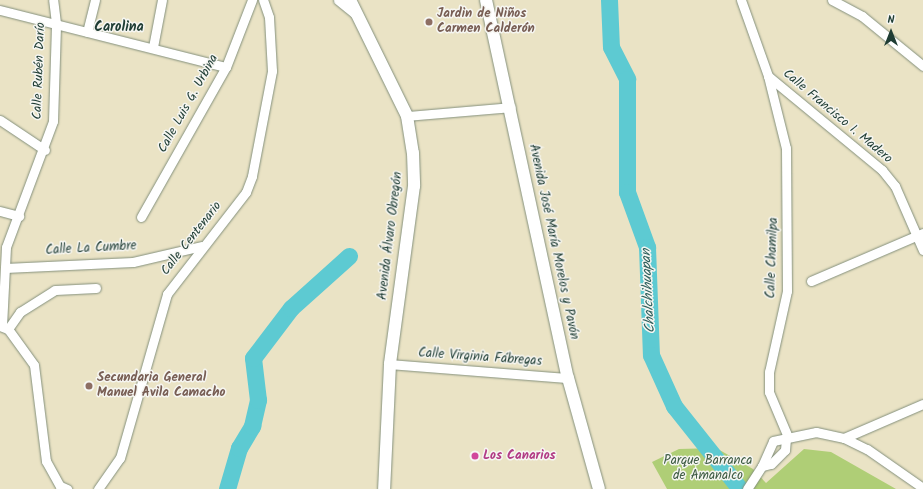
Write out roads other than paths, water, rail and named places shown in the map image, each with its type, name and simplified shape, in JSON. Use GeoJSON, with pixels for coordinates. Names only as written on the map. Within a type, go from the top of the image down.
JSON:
{"type":"FeatureCollection","features":[{"type":"Feature","properties":{"kind":"main road","name":"Avenida Álvaro Obregón"},"geometry":{"type":"LineString","coordinates":[[350,0],[355,14],[407,116],[414,186],[390,364],[384,489]]}},
{"type":"Feature","properties":{"kind":"main road","name":"Avenida José María Morelos y Pavón"},"geometry":{"type":"LineString","coordinates":[[486,0],[511,107],[568,378],[599,489]]}},
{"type":"Feature","properties":{"kind":"street","name":"Calle Rubén Darío"},"geometry":{"type":"LineString","coordinates":[[3,327],[6,247],[45,150],[53,121],[56,23],[53,0]]}},
{"type":"Feature","properties":{"kind":"street"},"geometry":{"type":"LineString","coordinates":[[87,32],[95,0]]}},
{"type":"Feature","properties":{"kind":"street"},"geometry":{"type":"LineString","coordinates":[[153,47],[162,0]]}},
{"type":"Feature","properties":{"kind":"street","name":"Calle Luis G. Urbina"},"geometry":{"type":"LineString","coordinates":[[141,217],[226,67],[252,0]]}},
{"type":"Feature","properties":{"kind":"street","name":"Calle Centenario"},"geometry":{"type":"LineString","coordinates":[[98,489],[120,458],[167,294],[202,246],[246,192],[252,176],[272,71],[269,17],[263,0]]}},
{"type":"Feature","properties":{"kind":"street"},"geometry":{"type":"LineString","coordinates":[[338,0],[355,14]]}},
{"type":"Feature","properties":{"kind":"street","name":"Calle Francisco I. Madero"},"geometry":{"type":"LineString","coordinates":[[741,0],[768,76],[882,170],[894,186],[920,234],[923,250]]}},
{"type":"Feature","properties":{"kind":"street"},"geometry":{"type":"LineString","coordinates":[[832,0],[862,16],[923,66]]}},
{"type":"Feature","properties":{"kind":"street"},"geometry":{"type":"LineString","coordinates":[[0,10],[153,47],[226,67]]}},
{"type":"Feature","properties":{"kind":"street","name":"Calle Chamilpa"},"geometry":{"type":"LineString","coordinates":[[768,76],[783,132],[787,165],[787,291],[769,372],[769,392],[787,438]]}},
{"type":"Feature","properties":{"kind":"street"},"geometry":{"type":"LineString","coordinates":[[407,116],[511,107]]}},
{"type":"Feature","properties":{"kind":"street"},"geometry":{"type":"LineString","coordinates":[[0,120],[45,150]]}},
{"type":"Feature","properties":{"kind":"street"},"geometry":{"type":"LineString","coordinates":[[0,211],[19,216]]}},
{"type":"Feature","properties":{"kind":"street"},"geometry":{"type":"LineString","coordinates":[[811,281],[920,234]]}},
{"type":"Feature","properties":{"kind":"street","name":"Calle La Cumbre"},"geometry":{"type":"LineString","coordinates":[[5,268],[132,262],[202,246]]}},
{"type":"Feature","properties":{"kind":"street"},"geometry":{"type":"LineString","coordinates":[[67,489],[60,486],[46,461],[34,365],[3,327],[20,312],[55,290],[96,288]]}},
{"type":"Feature","properties":{"kind":"street","name":"Calle Virginia Fábregas"},"geometry":{"type":"LineString","coordinates":[[390,364],[568,378]]}},
{"type":"Feature","properties":{"kind":"street"},"geometry":{"type":"LineString","coordinates":[[844,438],[923,404]]}},
{"type":"Feature","properties":{"kind":"street"},"geometry":{"type":"LineString","coordinates":[[747,489],[762,467],[772,441],[816,432],[844,438],[923,488]]}},
{"type":"Feature","properties":{"kind":"street"},"geometry":{"type":"LineString","coordinates":[[762,467],[771,464],[785,450],[787,438]]}},
{"type":"Feature","properties":{"kind":"waterway","name":"Chalchihuapan"},"geometry":{"type":"LineString","coordinates":[[609,0],[611,47],[627,79],[627,192],[647,247],[651,355],[674,406],[740,489]]}},
{"type":"Feature","properties":{"kind":"waterway"},"geometry":{"type":"LineString","coordinates":[[227,489],[239,448],[252,426],[258,400],[253,358],[291,308],[349,256]]}},
{"type":"Feature","properties":{"kind":"place","name":"Jardin de Niños Carmen Calderón"},"geometry":{"type":"Point","coordinates":[429,22]}},
{"type":"Feature","properties":{"kind":"place","name":"Secundaria General Manuel Avila Camacho"},"geometry":{"type":"Point","coordinates":[89,386]}},
{"type":"Feature","properties":{"kind":"place","name":"Los Canarios"},"geometry":{"type":"Point","coordinates":[475,456]}},
{"type":"Feature","properties":{"kind":"district","name":"Carolina"},"geometry":{"type":"Point","coordinates":[119,27]}},
{"type":"Feature","properties":{"kind":"park label","name":"Parque Barranca de Amanalco"},"geometry":{"type":"Point","coordinates":[708,470]}}]}
